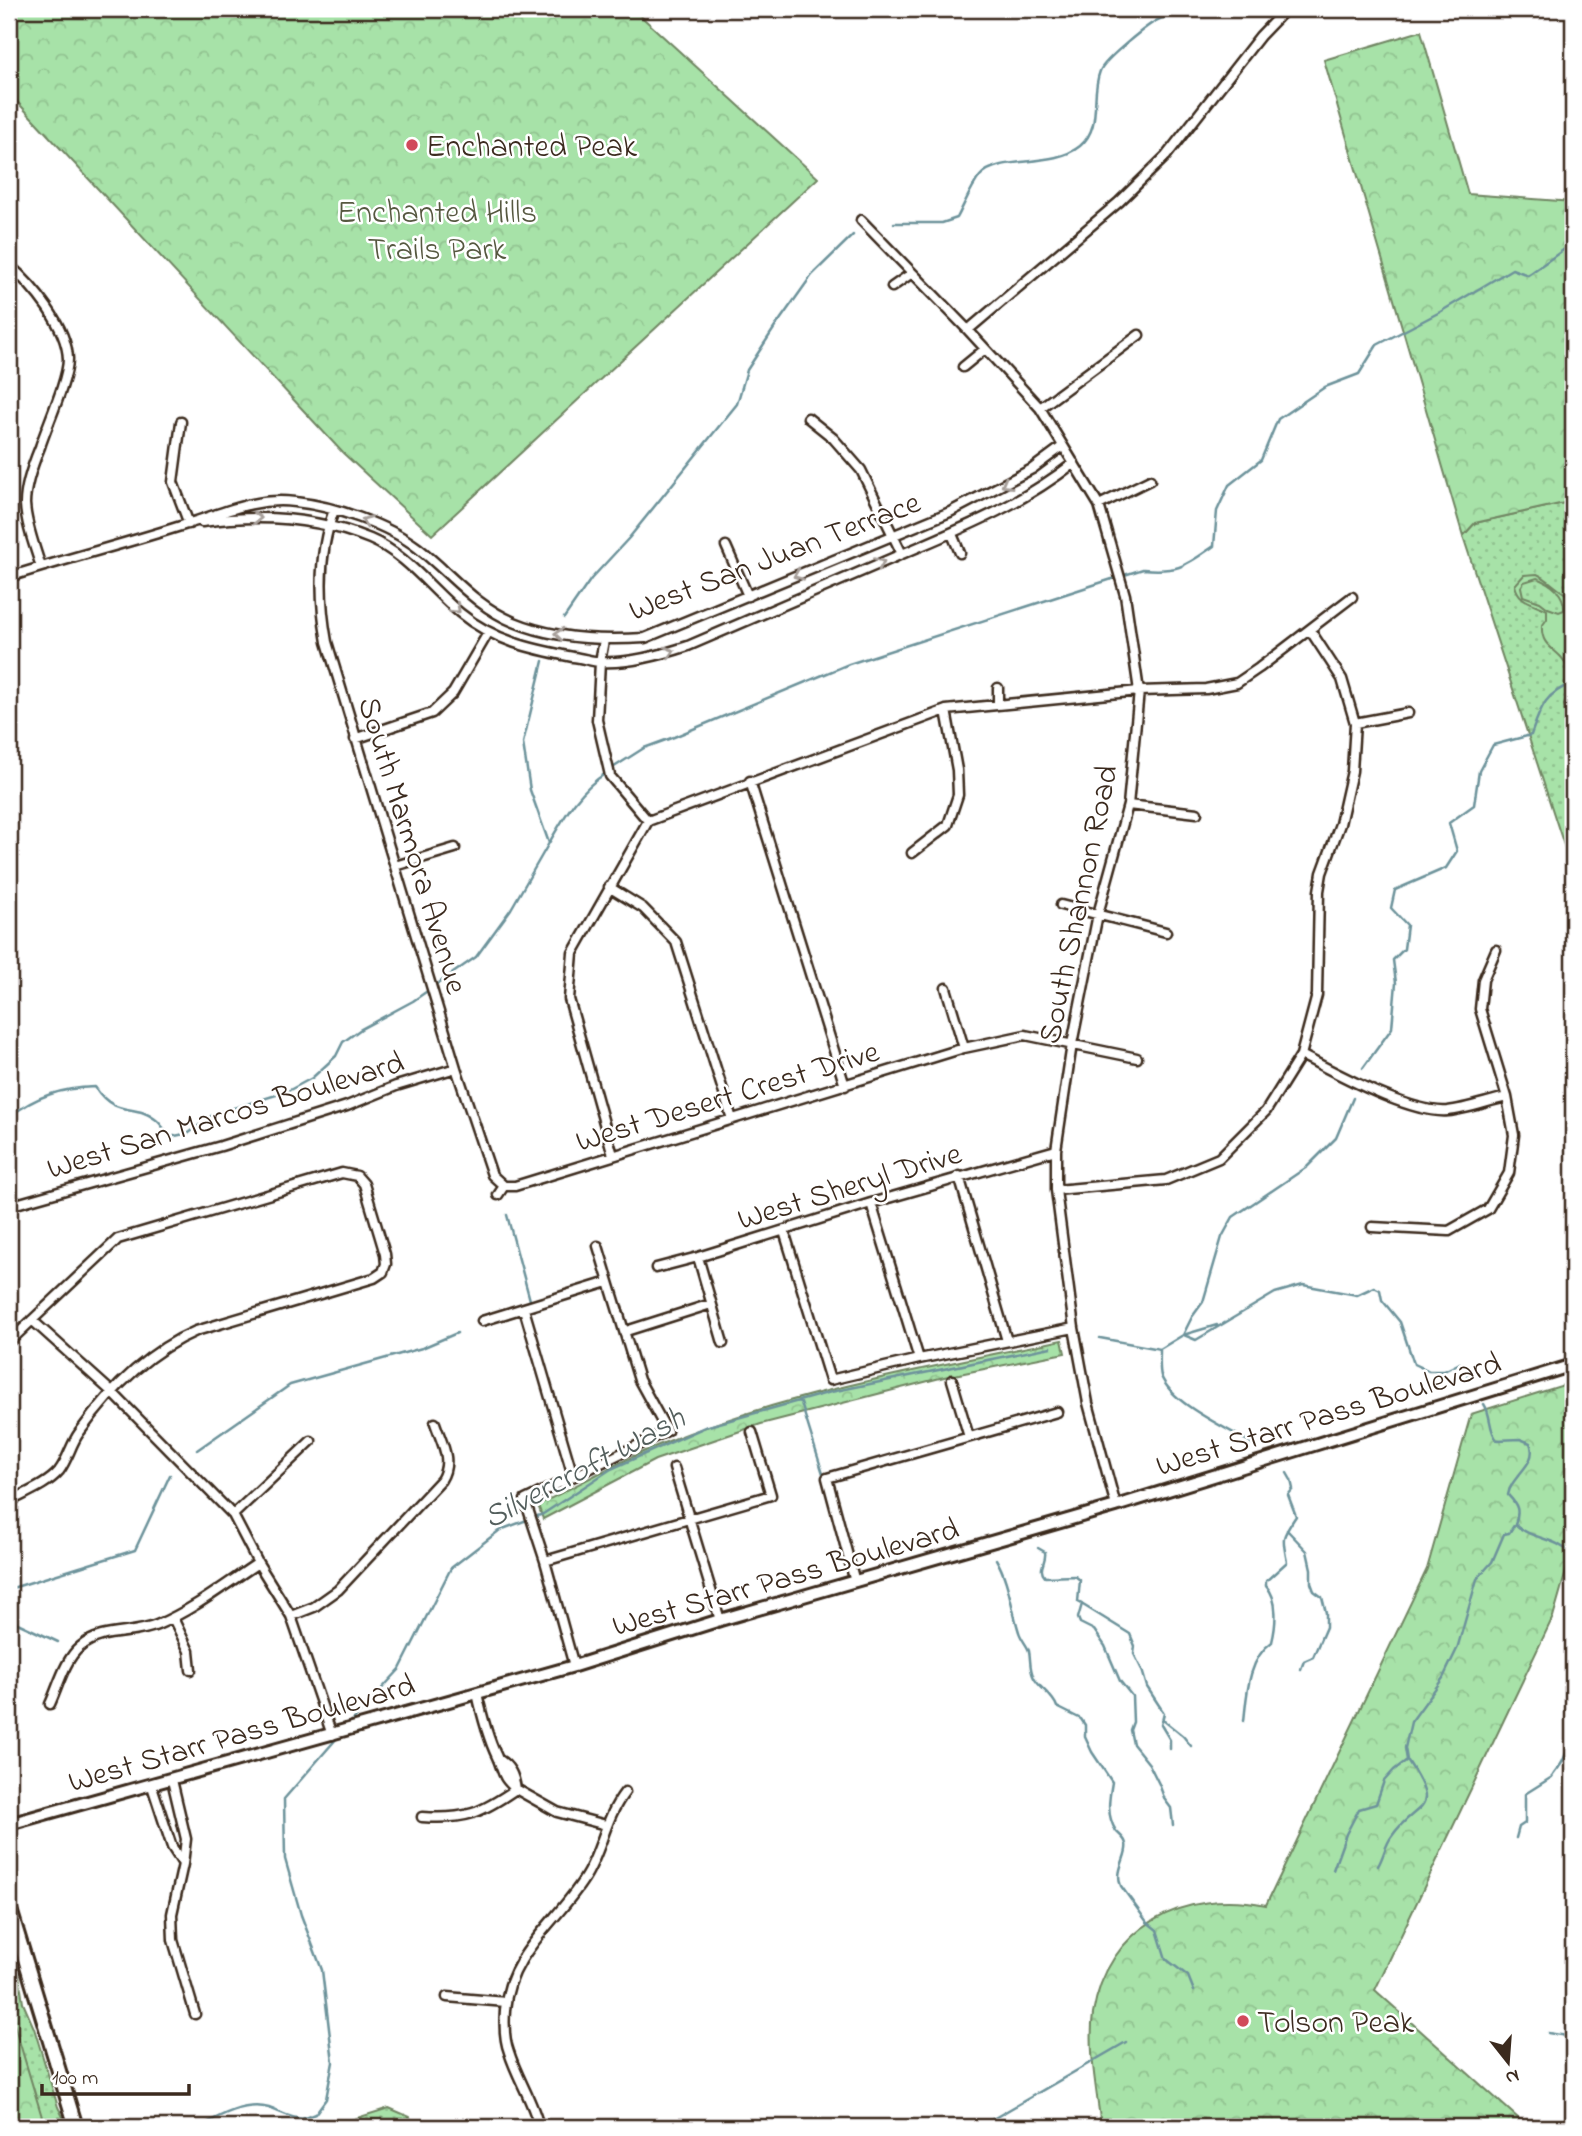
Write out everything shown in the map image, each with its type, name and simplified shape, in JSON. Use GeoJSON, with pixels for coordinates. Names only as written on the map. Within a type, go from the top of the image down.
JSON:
{"type":"FeatureCollection","features":[{"type":"Feature","properties":{"kind":"main road"},"geometry":{"type":"LineString","coordinates":[[9,1906],[76,2127]]}},
{"type":"Feature","properties":{"kind":"street"},"geometry":{"type":"LineString","coordinates":[[968,330],[1119,202],[1166,156],[1260,36],[1286,9]]}},
{"type":"Feature","properties":{"kind":"street","name":"South Shannon Road"},"geometry":{"type":"LineString","coordinates":[[861,220],[1040,408],[1099,505],[1125,595],[1139,691],[1128,805],[1098,914],[1072,1044],[1056,1150],[1056,1190],[1074,1328],[1087,1403],[1116,1506]]}},
{"type":"Feature","properties":{"kind":"street"},"geometry":{"type":"LineString","coordinates":[[9,265],[45,305],[61,330],[68,360],[31,471],[25,502],[28,524],[41,567]]}},
{"type":"Feature","properties":{"kind":"street"},"geometry":{"type":"LineString","coordinates":[[892,287],[912,273]]}},
{"type":"Feature","properties":{"kind":"street"},"geometry":{"type":"LineString","coordinates":[[1040,408],[1139,335]]}},
{"type":"Feature","properties":{"kind":"street"},"geometry":{"type":"LineString","coordinates":[[963,367],[985,349]]}},
{"type":"Feature","properties":{"kind":"street"},"geometry":{"type":"LineString","coordinates":[[807,418],[833,438],[861,470],[902,554]]}},
{"type":"Feature","properties":{"kind":"street"},"geometry":{"type":"LineString","coordinates":[[181,422],[173,482],[189,524]]}},
{"type":"Feature","properties":{"kind":"street","name":"West San Juan Terrace"},"geometry":{"type":"LineString","coordinates":[[9,577],[189,524],[230,508],[270,500],[295,502],[334,510],[371,523],[417,547],[470,594],[513,622],[545,633],[604,640],[645,638],[950,512],[1032,469],[1063,446]]}},
{"type":"Feature","properties":{"kind":"street","name":"West San Juan Terrace"},"geometry":{"type":"LineString","coordinates":[[189,524],[231,518],[267,518],[328,525],[372,539],[405,560],[461,614],[488,633],[539,651],[600,662],[648,658],[688,646],[952,534],[1044,487],[1074,463]]}},
{"type":"Feature","properties":{"kind":"street"},"geometry":{"type":"LineString","coordinates":[[1099,505],[1150,480]]}},
{"type":"Feature","properties":{"kind":"street","name":"South Marmora Avenue"},"geometry":{"type":"LineString","coordinates":[[334,510],[328,525],[321,578],[320,605],[327,642],[456,1068],[492,1174],[504,1186]]}},
{"type":"Feature","properties":{"kind":"street","name":"West San Juan Terrace"},"geometry":{"type":"LineString","coordinates":[[952,534],[960,553]]}},
{"type":"Feature","properties":{"kind":"street"},"geometry":{"type":"LineString","coordinates":[[726,546],[748,596]]}},
{"type":"Feature","properties":{"kind":"street"},"geometry":{"type":"LineString","coordinates":[[613,1155],[569,999],[573,953],[648,821],[946,710],[1139,691],[1206,689],[1237,682],[1352,597]]}},
{"type":"Feature","properties":{"kind":"street"},"geometry":{"type":"LineString","coordinates":[[1056,1190],[1166,1180],[1219,1158],[1266,1111],[1301,1055],[1317,995],[1319,891],[1322,873],[1340,824],[1352,771],[1355,723],[1342,679],[1310,630]]}},
{"type":"Feature","properties":{"kind":"street"},"geometry":{"type":"LineString","coordinates":[[355,738],[432,713],[453,693],[488,633]]}},
{"type":"Feature","properties":{"kind":"street"},"geometry":{"type":"LineString","coordinates":[[604,640],[597,720],[610,776],[648,821]]}},
{"type":"Feature","properties":{"kind":"street"},"geometry":{"type":"LineString","coordinates":[[998,688],[998,705]]}},
{"type":"Feature","properties":{"kind":"street"},"geometry":{"type":"LineString","coordinates":[[912,853],[948,825],[958,794],[957,770],[946,710]]}},
{"type":"Feature","properties":{"kind":"street"},"geometry":{"type":"LineString","coordinates":[[1355,723],[1408,713]]}},
{"type":"Feature","properties":{"kind":"street"},"geometry":{"type":"LineString","coordinates":[[750,781],[845,1086]]}},
{"type":"Feature","properties":{"kind":"street"},"geometry":{"type":"LineString","coordinates":[[1128,805],[1197,813]]}},
{"type":"Feature","properties":{"kind":"street"},"geometry":{"type":"LineString","coordinates":[[395,866],[455,848]]}},
{"type":"Feature","properties":{"kind":"street"},"geometry":{"type":"LineString","coordinates":[[609,887],[643,908],[676,942],[732,1119]]}},
{"type":"Feature","properties":{"kind":"street"},"geometry":{"type":"LineString","coordinates":[[1061,905],[1166,932]]}},
{"type":"Feature","properties":{"kind":"street"},"geometry":{"type":"LineString","coordinates":[[1372,1227],[1449,1231],[1489,1209],[1509,1172],[1514,1135],[1507,1097],[1480,1009],[1483,980],[1496,950]]}},
{"type":"Feature","properties":{"kind":"street"},"geometry":{"type":"LineString","coordinates":[[946,988],[964,1048]]}},
{"type":"Feature","properties":{"kind":"street","name":"West Desert Crest Drive"},"geometry":{"type":"LineString","coordinates":[[504,1186],[514,1186],[964,1048],[1025,1035],[1137,1058]]}},
{"type":"Feature","properties":{"kind":"street"},"geometry":{"type":"LineString","coordinates":[[1301,1055],[1367,1089],[1416,1106],[1447,1111],[1507,1097]]}},
{"type":"Feature","properties":{"kind":"street","name":"West San Marcos Boulevard"},"geometry":{"type":"LineString","coordinates":[[9,1206],[221,1146],[456,1068]]}},
{"type":"Feature","properties":{"kind":"street","name":"West Sheryl Drive"},"geometry":{"type":"LineString","coordinates":[[656,1268],[959,1176],[1056,1150]]}},
{"type":"Feature","properties":{"kind":"street"},"geometry":{"type":"LineString","coordinates":[[9,1342],[118,1239],[342,1173],[358,1172],[364,1184],[385,1254],[386,1274],[174,1340],[151,1356],[113,1393],[77,1436],[58,1472],[9,1502]]}},
{"type":"Feature","properties":{"kind":"street"},"geometry":{"type":"LineString","coordinates":[[959,1176],[1007,1341]]}},
{"type":"Feature","properties":{"kind":"street"},"geometry":{"type":"LineString","coordinates":[[498,1195],[504,1186]]}},
{"type":"Feature","properties":{"kind":"street"},"geometry":{"type":"LineString","coordinates":[[870,1203],[919,1359]]}},
{"type":"Feature","properties":{"kind":"street"},"geometry":{"type":"LineString","coordinates":[[784,1231],[830,1380],[1074,1328]]}},
{"type":"Feature","properties":{"kind":"street"},"geometry":{"type":"LineString","coordinates":[[574,1666],[525,1500],[667,1431],[639,1380],[598,1246]]}},
{"type":"Feature","properties":{"kind":"street"},"geometry":{"type":"LineString","coordinates":[[698,1257],[723,1343]]}},
{"type":"Feature","properties":{"kind":"street"},"geometry":{"type":"LineString","coordinates":[[482,1321],[608,1282]]}},
{"type":"Feature","properties":{"kind":"street"},"geometry":{"type":"LineString","coordinates":[[626,1331],[711,1304]]}},
{"type":"Feature","properties":{"kind":"street"},"geometry":{"type":"LineString","coordinates":[[524,1309],[573,1476]]}},
{"type":"Feature","properties":{"kind":"street"},"geometry":{"type":"LineString","coordinates":[[32,1321],[113,1393],[233,1515],[258,1563],[291,1616],[332,1735]]}},
{"type":"Feature","properties":{"kind":"street","name":"West Starr Pass Boulevard"},"geometry":{"type":"LineString","coordinates":[[9,1824],[574,1666],[720,1620],[1116,1506],[1573,1365]]}},
{"type":"Feature","properties":{"kind":"street"},"geometry":{"type":"LineString","coordinates":[[952,1380],[969,1437]]}},
{"type":"Feature","properties":{"kind":"street"},"geometry":{"type":"LineString","coordinates":[[855,1582],[827,1478],[1058,1412]]}},
{"type":"Feature","properties":{"kind":"street"},"geometry":{"type":"LineString","coordinates":[[291,1616],[314,1607],[338,1590],[450,1471],[435,1423]]}},
{"type":"Feature","properties":{"kind":"street"},"geometry":{"type":"LineString","coordinates":[[545,1561],[771,1495],[752,1432]]}},
{"type":"Feature","properties":{"kind":"street"},"geometry":{"type":"LineString","coordinates":[[233,1515],[311,1441]]}},
{"type":"Feature","properties":{"kind":"street"},"geometry":{"type":"LineString","coordinates":[[674,1468],[720,1620]]}},
{"type":"Feature","properties":{"kind":"street"},"geometry":{"type":"LineString","coordinates":[[50,1704],[73,1655],[88,1641],[107,1634],[141,1630],[173,1618],[258,1563]]}},
{"type":"Feature","properties":{"kind":"street"},"geometry":{"type":"LineString","coordinates":[[173,1618],[189,1651],[191,1670]]}},
{"type":"Feature","properties":{"kind":"street"},"geometry":{"type":"LineString","coordinates":[[477,1693],[499,1769],[516,1789],[557,1812],[606,1825]]}},
{"type":"Feature","properties":{"kind":"street"},"geometry":{"type":"LineString","coordinates":[[172,1780],[187,1839],[172,1914],[173,1940],[195,2014]]}},
{"type":"Feature","properties":{"kind":"street"},"geometry":{"type":"LineString","coordinates":[[152,1786],[172,1847],[183,1864]]}},
{"type":"Feature","properties":{"kind":"street"},"geometry":{"type":"LineString","coordinates":[[422,1817],[466,1816],[486,1809],[516,1789]]}},
{"type":"Feature","properties":{"kind":"street"},"geometry":{"type":"LineString","coordinates":[[539,2127],[508,2050],[504,2024],[506,1991],[517,1964],[584,1879],[613,1807],[625,1792]]}},
{"type":"Feature","properties":{"kind":"street"},"geometry":{"type":"LineString","coordinates":[[167,1830],[183,1824]]}},
{"type":"Feature","properties":{"kind":"street"},"geometry":{"type":"LineString","coordinates":[[447,1997],[506,2002]]}},
{"type":"Feature","properties":{"kind":"green space","name":"Enchanted Hills Trails Park"},"geometry":{"type":"Polygon","coordinates":[[[9,9],[633,9],[818,178],[432,535],[343,453],[9,93],[9,9]]]}},
{"type":"Feature","properties":{"kind":"green space"},"geometry":{"type":"Polygon","coordinates":[[[1421,31],[1468,194],[1573,202],[1573,501],[1475,523],[1463,536],[1324,60],[1421,31]]]}},
{"type":"Feature","properties":{"kind":"green space"},"geometry":{"type":"Polygon","coordinates":[[[1573,501],[1573,873],[1463,536],[1475,523],[1573,501]]]}},
{"type":"Feature","properties":{"kind":"green space"},"geometry":{"type":"Polygon","coordinates":[[[1537,574],[1573,597],[1573,724],[1564,705],[1569,674],[1565,662],[1547,644],[1543,636],[1542,626],[1547,619],[1547,610],[1523,599],[1517,591],[1515,585],[1524,575],[1537,574]],[[1537,578],[1524,582],[1521,587],[1523,596],[1559,612],[1564,610],[1560,594],[1537,578]]]}},
{"type":"Feature","properties":{"kind":"green space"},"geometry":{"type":"Polygon","coordinates":[[[1062,1340],[1065,1353],[944,1377],[761,1424],[655,1460],[543,1519],[538,1505],[650,1449],[763,1408],[862,1382],[1062,1340]]]}},
{"type":"Feature","properties":{"kind":"green space"},"geometry":{"type":"Polygon","coordinates":[[[1573,1382],[1573,1547],[1553,1617],[1375,1990],[1528,2127],[1101,2127],[1092,2057],[1093,2014],[1101,1983],[1114,1957],[1132,1936],[1154,1920],[1179,1909],[1206,1902],[1236,1901],[1266,1905],[1427,1569],[1471,1414],[1573,1382]]]}},
{"type":"Feature","properties":{"kind":"green space"},"geometry":{"type":"Polygon","coordinates":[[[9,1948],[18,1969],[23,2003],[34,2028],[58,2107],[68,2127],[9,2127],[9,1948]]]}},
{"type":"Feature","properties":{"kind":"green space"},"geometry":{"type":"Polygon","coordinates":[[[9,2007],[45,2127],[9,2127],[9,2007]]]}},
{"type":"Feature","properties":{"kind":"green space"},"geometry":{"type":"Polygon","coordinates":[[[389,2108],[410,2117],[414,2127],[328,2127],[389,2108]]]}},
{"type":"Feature","properties":{"kind":"waterway"},"geometry":{"type":"LineString","coordinates":[[894,223],[942,223],[957,218],[977,180],[989,169],[1055,157],[1080,146],[1087,138],[1094,120],[1097,81],[1103,66],[1154,22],[1181,14],[1184,9]]}},
{"type":"Feature","properties":{"kind":"waterway"},"geometry":{"type":"LineString","coordinates":[[564,618],[591,579],[629,538],[737,404],[747,370],[775,327],[812,275],[853,235]]}},
{"type":"Feature","properties":{"kind":"waterway"},"geometry":{"type":"LineString","coordinates":[[611,769],[644,748],[849,664],[1143,569],[1174,568],[1189,563],[1214,546],[1217,511],[1229,485],[1261,460],[1278,419],[1325,387],[1359,374],[1377,345],[1440,312],[1512,269],[1528,275],[1573,243]]}},
{"type":"Feature","properties":{"kind":"waterway"},"geometry":{"type":"LineString","coordinates":[[9,1117],[49,1094],[95,1087],[110,1103],[148,1114],[170,1137],[189,1133],[214,1114],[286,1092],[312,1078],[336,1056],[343,1042],[361,1029],[413,1001],[476,957],[511,909],[549,843],[530,790],[523,743],[543,661]]}},
{"type":"Feature","properties":{"kind":"waterway","name":"Silvercroft Wash"},"geometry":{"type":"LineString","coordinates":[[1363,1068],[1392,1028],[1396,983],[1393,960],[1404,949],[1407,925],[1391,908],[1395,890],[1446,868],[1457,851],[1449,823],[1474,805],[1479,771],[1493,745],[1531,735],[1545,703],[1556,692],[1573,683]]}},
{"type":"Feature","properties":{"kind":"waterway"},"geometry":{"type":"LineString","coordinates":[[549,843],[580,796],[606,773]]}},
{"type":"Feature","properties":{"kind":"waterway","name":"Silvercroft Wash"},"geometry":{"type":"LineString","coordinates":[[1100,1338],[1160,1349],[1183,1335],[1203,1302],[1222,1237],[1233,1217],[1307,1167],[1336,1138],[1353,1098]]}},
{"type":"Feature","properties":{"kind":"waterway"},"geometry":{"type":"LineString","coordinates":[[507,1215],[530,1300]]}},
{"type":"Feature","properties":{"kind":"waterway"},"geometry":{"type":"LineString","coordinates":[[1184,1335],[1196,1340],[1275,1293],[1303,1285],[1357,1295],[1374,1287],[1380,1290],[1382,1300],[1400,1322],[1414,1364],[1429,1371],[1444,1371],[1460,1363],[1471,1379]]}},
{"type":"Feature","properties":{"kind":"waterway"},"geometry":{"type":"LineString","coordinates":[[1183,1335],[1217,1325]]}},
{"type":"Feature","properties":{"kind":"waterway"},"geometry":{"type":"LineString","coordinates":[[197,1450],[290,1385],[422,1348],[457,1333]]}},
{"type":"Feature","properties":{"kind":"waterway","name":"Silvercroft Wash"},"geometry":{"type":"LineString","coordinates":[[349,1724],[400,1669],[451,1568],[500,1530],[543,1514],[611,1469],[705,1427],[831,1392],[1051,1347]]}},
{"type":"Feature","properties":{"kind":"waterway"},"geometry":{"type":"LineString","coordinates":[[1160,1349],[1161,1376],[1167,1387],[1189,1407],[1256,1446]]}},
{"type":"Feature","properties":{"kind":"waterway"},"geometry":{"type":"LineString","coordinates":[[798,1401],[801,1403],[824,1477]]}},
{"type":"Feature","properties":{"kind":"waterway"},"geometry":{"type":"LineString","coordinates":[[1484,1404],[1497,1440],[1520,1439],[1530,1443],[1532,1450],[1528,1463],[1514,1481],[1508,1495],[1517,1508],[1515,1524],[1528,1533],[1558,1544],[1573,1555]]}},
{"type":"Feature","properties":{"kind":"waterway"},"geometry":{"type":"LineString","coordinates":[[1244,1721],[1253,1667],[1264,1649],[1272,1642],[1275,1628],[1275,1605],[1266,1581],[1287,1562],[1284,1538],[1296,1516],[1288,1495],[1293,1489],[1287,1473]]}},
{"type":"Feature","properties":{"kind":"waterway"},"geometry":{"type":"LineString","coordinates":[[9,1589],[135,1550],[170,1475]]}},
{"type":"Feature","properties":{"kind":"waterway"},"geometry":{"type":"LineString","coordinates":[[1333,1870],[1346,1834],[1359,1809],[1376,1804],[1384,1781],[1407,1760],[1405,1748],[1411,1722],[1443,1678],[1457,1649],[1477,1579],[1492,1562],[1504,1534],[1509,1533],[1515,1524]]}},
{"type":"Feature","properties":{"kind":"waterway"},"geometry":{"type":"LineString","coordinates":[[1287,1530],[1307,1551],[1311,1583],[1314,1591],[1322,1597],[1326,1613],[1326,1627],[1313,1657],[1304,1661],[1301,1669]]}},
{"type":"Feature","properties":{"kind":"waterway"},"geometry":{"type":"LineString","coordinates":[[1038,1548],[1045,1552],[1042,1568],[1045,1577],[1075,1576],[1080,1580],[1078,1602],[1082,1604],[1078,1618],[1080,1623],[1094,1630],[1105,1646],[1120,1681],[1132,1696],[1133,1722],[1130,1730],[1133,1744],[1149,1764],[1171,1808],[1173,1825]]}},
{"type":"Feature","properties":{"kind":"waterway"},"geometry":{"type":"LineString","coordinates":[[996,1559],[1007,1585],[1020,1635],[1029,1651],[1034,1678],[1057,1707],[1081,1719],[1092,1752],[1112,1782],[1109,1801],[1111,1819],[1126,1844],[1119,1874],[1121,1886],[1147,1922],[1157,1930],[1166,1959],[1188,1976],[1194,1991]]}},
{"type":"Feature","properties":{"kind":"waterway"},"geometry":{"type":"LineString","coordinates":[[1083,1605],[1130,1634],[1135,1646],[1134,1654],[1147,1687],[1164,1713],[1161,1725],[1170,1740],[1170,1749]]}},
{"type":"Feature","properties":{"kind":"waterway"},"geometry":{"type":"LineString","coordinates":[[9,1619],[58,1642]]}},
{"type":"Feature","properties":{"kind":"waterway"},"geometry":{"type":"LineString","coordinates":[[1163,1720],[1191,1746]]}},
{"type":"Feature","properties":{"kind":"waterway","name":"Silvercroft Wash"},"geometry":{"type":"LineString","coordinates":[[199,2127],[232,2111],[251,2106],[269,2108],[302,2119],[315,2114],[326,2099],[333,2062],[322,1970],[301,1915],[285,1859],[284,1799],[338,1737]]}},
{"type":"Feature","properties":{"kind":"waterway"},"geometry":{"type":"LineString","coordinates":[[1516,1838],[1519,1827],[1525,1823],[1525,1794],[1552,1777],[1573,1739]]}},
{"type":"Feature","properties":{"kind":"waterway"},"geometry":{"type":"LineString","coordinates":[[1378,1866],[1392,1836],[1425,1799],[1424,1790],[1408,1761]]}},
{"type":"Feature","properties":{"kind":"waterway"},"geometry":{"type":"LineString","coordinates":[[1548,2033],[1573,2037]]}},
{"type":"Feature","properties":{"kind":"waterway"},"geometry":{"type":"LineString","coordinates":[[979,2127],[1126,2042]]}},
{"type":"Feature","properties":{"kind":"place","name":"Enchanted Peak"},"geometry":{"type":"Point","coordinates":[412,145]}},
{"type":"Feature","properties":{"kind":"place","name":"Tolson Peak"},"geometry":{"type":"Point","coordinates":[1243,2021]}}]}
